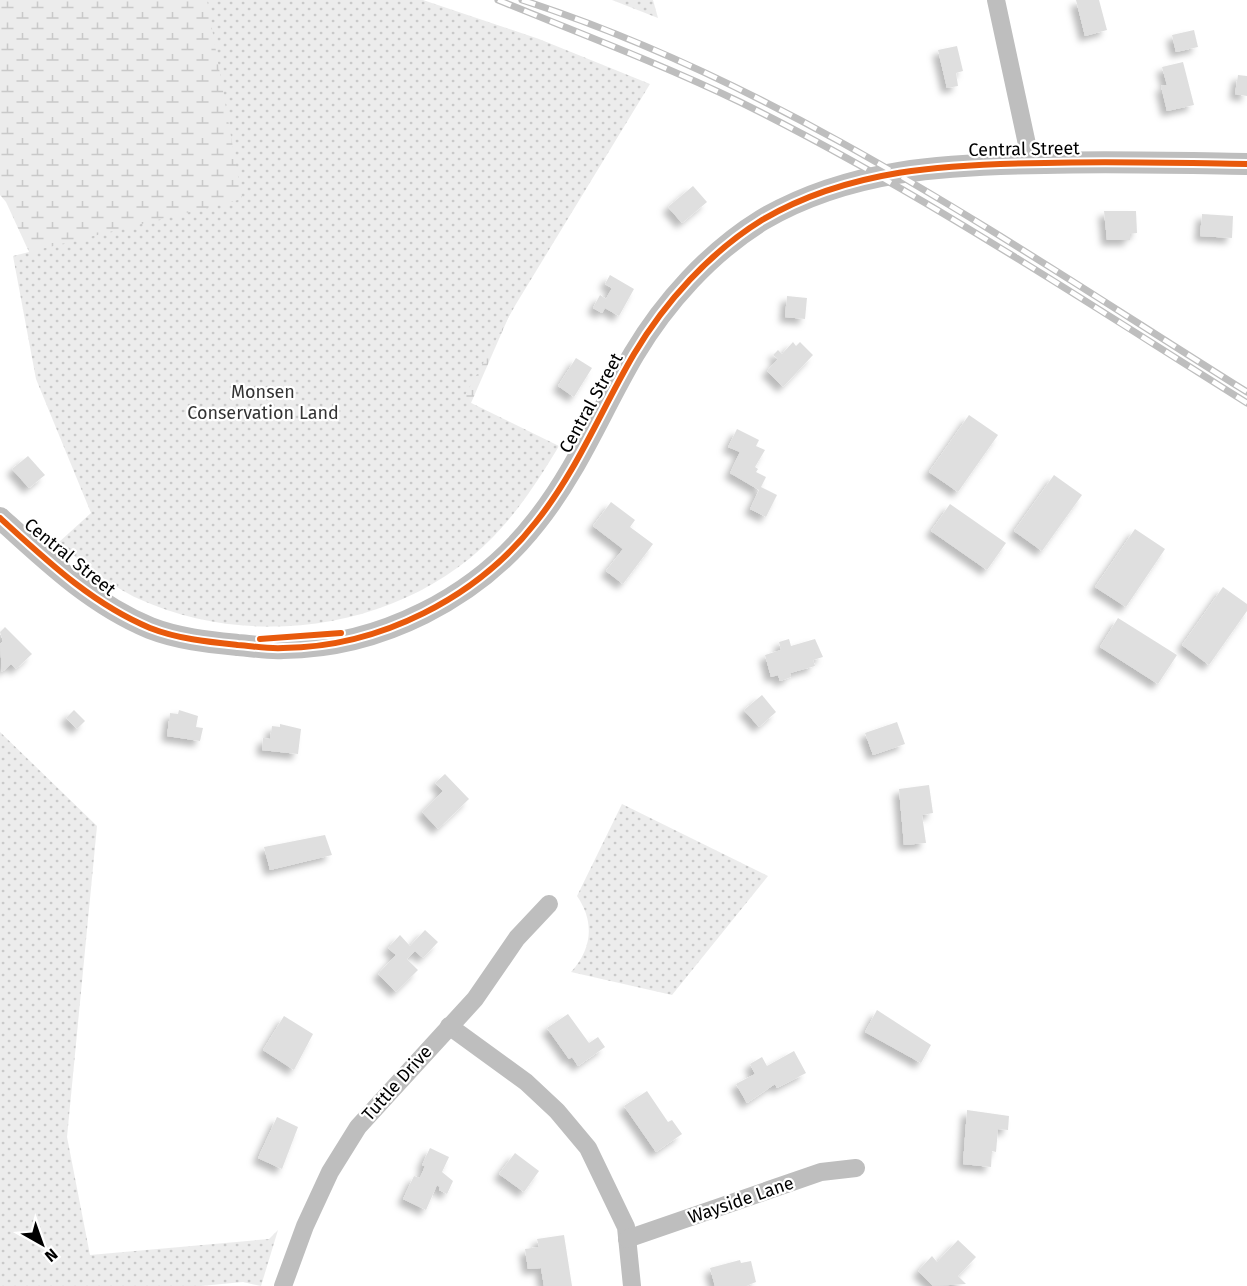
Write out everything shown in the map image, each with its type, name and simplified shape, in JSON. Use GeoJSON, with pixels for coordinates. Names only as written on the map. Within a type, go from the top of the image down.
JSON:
{"type":"FeatureCollection","features":[{"type":"Feature","properties":{"kind":"street"},"geometry":{"type":"LineString","coordinates":[[996,0],[1031,163]]}},
{"type":"Feature","properties":{"kind":"street","name":"Central Street"},"geometry":{"type":"LineString","coordinates":[[0,518],[90,595],[112,609],[153,629],[194,640],[283,648],[357,638],[391,628],[451,599],[483,576],[530,529],[568,476],[635,353],[679,291],[727,246],[762,220],[802,201],[875,176],[933,166],[1031,163],[1247,164]]}},
{"type":"Feature","properties":{"kind":"street","name":"Tuttle Drive"},"geometry":{"type":"LineString","coordinates":[[283,1286],[296,1246],[330,1172],[358,1127],[475,999],[517,938],[549,904]]}},
{"type":"Feature","properties":{"kind":"street"},"geometry":{"type":"LineString","coordinates":[[449,1026],[526,1082],[557,1111],[588,1148],[626,1227],[633,1286]]}},
{"type":"Feature","properties":{"kind":"street","name":"Wayside Lane"},"geometry":{"type":"LineString","coordinates":[[627,1239],[821,1172],[856,1168]]}},
{"type":"Feature","properties":{"kind":"green space"},"geometry":{"type":"Polygon","coordinates":[[[0,0],[307,0],[607,92],[450,451],[53,304],[6,202],[0,195],[0,0]]]}},
{"type":"Feature","properties":{"kind":"green space","name":"Monsen Conservation Land"},"geometry":{"type":"Polygon","coordinates":[[[207,0],[423,0],[539,39],[650,84],[516,304],[463,399],[559,446],[512,516],[493,537],[457,568],[416,593],[372,611],[325,622],[278,626],[230,624],[183,615],[128,594],[96,573],[58,543],[91,513],[36,379],[13,256],[242,199],[207,0]]]}},
{"type":"Feature","properties":{"kind":"green space"},"geometry":{"type":"Polygon","coordinates":[[[612,0],[653,0],[658,18],[612,0]]]}},
{"type":"Feature","properties":{"kind":"green space"},"geometry":{"type":"Polygon","coordinates":[[[0,732],[97,826],[67,1137],[90,1255],[269,1239],[278,1230],[261,1286],[243,1282],[201,1286],[0,1286],[0,732]]]}},
{"type":"Feature","properties":{"kind":"green space"},"geometry":{"type":"Polygon","coordinates":[[[622,804],[768,876],[672,995],[571,972],[583,954],[589,935],[587,916],[577,896],[622,804]]]}},
{"type":"Feature","properties":{"kind":"building"},"geometry":{"type":"Polygon","coordinates":[[[1076,0],[1099,0],[1107,30],[1085,36],[1076,0]]]}},
{"type":"Feature","properties":{"kind":"building"},"geometry":{"type":"Polygon","coordinates":[[[1194,30],[1198,47],[1176,52],[1172,35],[1194,30]]]}},
{"type":"Feature","properties":{"kind":"building"},"geometry":{"type":"Polygon","coordinates":[[[957,46],[963,71],[956,73],[958,86],[947,88],[938,50],[957,46]]]}},
{"type":"Feature","properties":{"kind":"building"},"geometry":{"type":"Polygon","coordinates":[[[1183,62],[1194,105],[1167,111],[1161,86],[1167,85],[1162,67],[1183,62]]]}},
{"type":"Feature","properties":{"kind":"building"},"geometry":{"type":"Polygon","coordinates":[[[1238,75],[1247,76],[1247,96],[1235,94],[1238,75]]]}},
{"type":"Feature","properties":{"kind":"building"},"geometry":{"type":"Polygon","coordinates":[[[693,186],[707,202],[682,223],[668,207],[693,186]]]}},
{"type":"Feature","properties":{"kind":"building"},"geometry":{"type":"Polygon","coordinates":[[[1104,211],[1136,211],[1137,233],[1130,234],[1130,240],[1107,240],[1104,211]]]}},
{"type":"Feature","properties":{"kind":"building"},"geometry":{"type":"Polygon","coordinates":[[[1202,214],[1233,216],[1232,238],[1200,236],[1202,214]]]}},
{"type":"Feature","properties":{"kind":"building"},"geometry":{"type":"Polygon","coordinates":[[[610,275],[634,289],[619,316],[605,308],[602,313],[593,308],[600,295],[606,299],[612,288],[605,284],[610,275]]]}},
{"type":"Feature","properties":{"kind":"building"},"geometry":{"type":"Polygon","coordinates":[[[787,296],[807,298],[805,319],[785,317],[787,296]]]}},
{"type":"Feature","properties":{"kind":"building"},"geometry":{"type":"Polygon","coordinates":[[[793,342],[796,346],[800,342],[813,355],[783,387],[767,371],[778,359],[773,355],[778,350],[782,354],[793,342]]]}},
{"type":"Feature","properties":{"kind":"building"},"geometry":{"type":"Polygon","coordinates":[[[576,358],[592,368],[574,397],[558,386],[576,358]]]}},
{"type":"Feature","properties":{"kind":"building"},"geometry":{"type":"Polygon","coordinates":[[[969,415],[998,435],[958,492],[929,472],[969,415]]]}},
{"type":"Feature","properties":{"kind":"building"},"geometry":{"type":"Polygon","coordinates":[[[737,429],[759,440],[756,446],[765,450],[755,467],[758,469],[756,472],[766,477],[761,487],[777,495],[766,517],[750,509],[759,490],[730,473],[740,452],[728,447],[737,429]]]}},
{"type":"Feature","properties":{"kind":"building"},"geometry":{"type":"Polygon","coordinates":[[[28,456],[45,475],[29,488],[12,469],[28,456]]]}},
{"type":"Feature","properties":{"kind":"building"},"geometry":{"type":"Polygon","coordinates":[[[1054,475],[1082,495],[1042,551],[1014,531],[1054,475]]]}},
{"type":"Feature","properties":{"kind":"building"},"geometry":{"type":"Polygon","coordinates":[[[611,502],[635,520],[630,527],[653,544],[623,584],[606,571],[623,549],[593,526],[611,502]]]}},
{"type":"Feature","properties":{"kind":"building"},"geometry":{"type":"Polygon","coordinates":[[[950,504],[1006,543],[987,570],[931,531],[950,504]]]}},
{"type":"Feature","properties":{"kind":"building"},"geometry":{"type":"Polygon","coordinates":[[[1135,529],[1165,549],[1126,607],[1095,587],[1135,529]]]}},
{"type":"Feature","properties":{"kind":"building"},"geometry":{"type":"Polygon","coordinates":[[[1223,587],[1247,604],[1247,611],[1209,665],[1182,645],[1223,587]]]}},
{"type":"Feature","properties":{"kind":"building"},"geometry":{"type":"Polygon","coordinates":[[[1118,618],[1177,655],[1158,684],[1100,647],[1118,618]]]}},
{"type":"Feature","properties":{"kind":"building"},"geometry":{"type":"Polygon","coordinates":[[[5,627],[32,654],[16,669],[11,664],[2,672],[0,644],[3,641],[0,632],[5,627]]]}},
{"type":"Feature","properties":{"kind":"building"},"geometry":{"type":"Polygon","coordinates":[[[789,639],[791,646],[815,639],[823,657],[813,660],[815,666],[790,673],[791,677],[780,681],[778,675],[771,677],[765,655],[781,650],[779,642],[789,639]]]}},
{"type":"Feature","properties":{"kind":"building"},"geometry":{"type":"Polygon","coordinates":[[[762,695],[776,712],[759,727],[744,710],[762,695]]]}},
{"type":"Feature","properties":{"kind":"building"},"geometry":{"type":"Polygon","coordinates":[[[74,710],[85,721],[77,729],[66,718],[74,710]]]}},
{"type":"Feature","properties":{"kind":"building"},"geometry":{"type":"Polygon","coordinates":[[[179,710],[198,716],[196,727],[203,728],[200,741],[167,736],[170,713],[178,714],[179,710]]]}},
{"type":"Feature","properties":{"kind":"building"},"geometry":{"type":"Polygon","coordinates":[[[897,722],[905,744],[873,755],[865,733],[897,722]]]}},
{"type":"Feature","properties":{"kind":"building"},"geometry":{"type":"Polygon","coordinates":[[[280,724],[301,729],[298,754],[262,750],[263,738],[270,739],[272,726],[280,727],[280,724]]]}},
{"type":"Feature","properties":{"kind":"building"},"geometry":{"type":"Polygon","coordinates":[[[445,774],[469,799],[438,829],[422,812],[443,791],[435,783],[445,774]]]}},
{"type":"Feature","properties":{"kind":"building"},"geometry":{"type":"Polygon","coordinates":[[[929,785],[933,813],[922,815],[926,843],[904,845],[899,789],[929,785]]]}},
{"type":"Feature","properties":{"kind":"building"},"geometry":{"type":"Polygon","coordinates":[[[325,835],[332,855],[270,870],[264,847],[325,835]]]}},
{"type":"Feature","properties":{"kind":"building"},"geometry":{"type":"Polygon","coordinates":[[[425,930],[438,942],[423,958],[415,951],[407,959],[418,970],[396,992],[378,974],[396,955],[388,948],[400,935],[410,946],[425,930]]]}},
{"type":"Feature","properties":{"kind":"building"},"geometry":{"type":"Polygon","coordinates":[[[877,1010],[931,1045],[921,1063],[865,1032],[877,1010]]]}},
{"type":"Feature","properties":{"kind":"building"},"geometry":{"type":"Polygon","coordinates":[[[568,1014],[589,1043],[598,1037],[605,1047],[578,1066],[572,1057],[569,1059],[547,1028],[568,1014]]]}},
{"type":"Feature","properties":{"kind":"building"},"geometry":{"type":"Polygon","coordinates":[[[284,1016],[313,1034],[294,1070],[263,1050],[284,1016]]]}},
{"type":"Feature","properties":{"kind":"building"},"geometry":{"type":"Polygon","coordinates":[[[794,1051],[806,1073],[777,1088],[775,1084],[747,1103],[736,1084],[755,1074],[750,1064],[762,1057],[767,1066],[794,1051]]]}},
{"type":"Feature","properties":{"kind":"building"},"geometry":{"type":"Polygon","coordinates":[[[647,1091],[668,1122],[672,1120],[682,1134],[656,1152],[624,1106],[647,1091]]]}},
{"type":"Feature","properties":{"kind":"building"},"geometry":{"type":"Polygon","coordinates":[[[967,1110],[1009,1116],[1008,1130],[998,1129],[996,1152],[992,1151],[991,1167],[963,1164],[967,1110]]]}},
{"type":"Feature","properties":{"kind":"building"},"geometry":{"type":"Polygon","coordinates":[[[277,1117],[298,1127],[282,1169],[258,1158],[277,1117]]]}},
{"type":"Feature","properties":{"kind":"building"},"geometry":{"type":"Polygon","coordinates":[[[430,1148],[449,1157],[442,1172],[453,1181],[447,1194],[439,1190],[440,1187],[437,1185],[426,1210],[403,1199],[414,1176],[420,1178],[425,1166],[422,1165],[430,1148]]]}},
{"type":"Feature","properties":{"kind":"building"},"geometry":{"type":"Polygon","coordinates":[[[515,1153],[539,1171],[524,1192],[499,1174],[515,1153]]]}},
{"type":"Feature","properties":{"kind":"building"},"geometry":{"type":"Polygon","coordinates":[[[564,1235],[572,1286],[544,1286],[541,1268],[528,1269],[525,1249],[539,1247],[537,1239],[564,1235]]]}},
{"type":"Feature","properties":{"kind":"building"},"geometry":{"type":"Polygon","coordinates":[[[958,1240],[976,1257],[958,1276],[966,1284],[933,1286],[918,1271],[932,1256],[937,1262],[958,1240]]]}},
{"type":"Feature","properties":{"kind":"building"},"geometry":{"type":"Polygon","coordinates":[[[740,1260],[741,1263],[751,1261],[756,1282],[746,1286],[715,1286],[710,1268],[740,1260]]]}},
{"type":"Feature","properties":{"kind":"railway"},"geometry":{"type":"LineString","coordinates":[[498,0],[680,75],[740,102],[806,136],[997,246],[1247,403]]}},
{"type":"Feature","properties":{"kind":"railway"},"geometry":{"type":"LineString","coordinates":[[522,0],[619,35],[714,77],[806,123],[985,227],[1247,392]]}},
{"type":"Feature","properties":{"kind":"cycle path"},"geometry":{"type":"LineString","coordinates":[[0,518],[52,565],[89,594],[129,618],[161,632],[205,641],[272,648],[319,645],[355,639],[390,628],[456,595],[485,574],[512,549],[536,522],[564,482],[634,354],[674,297],[724,247],[762,220],[795,203],[829,190],[864,180],[935,168],[1070,162],[1247,164]]}},
{"type":"Feature","properties":{"kind":"cycle path"},"geometry":{"type":"LineString","coordinates":[[260,639],[341,633]]}}]}
